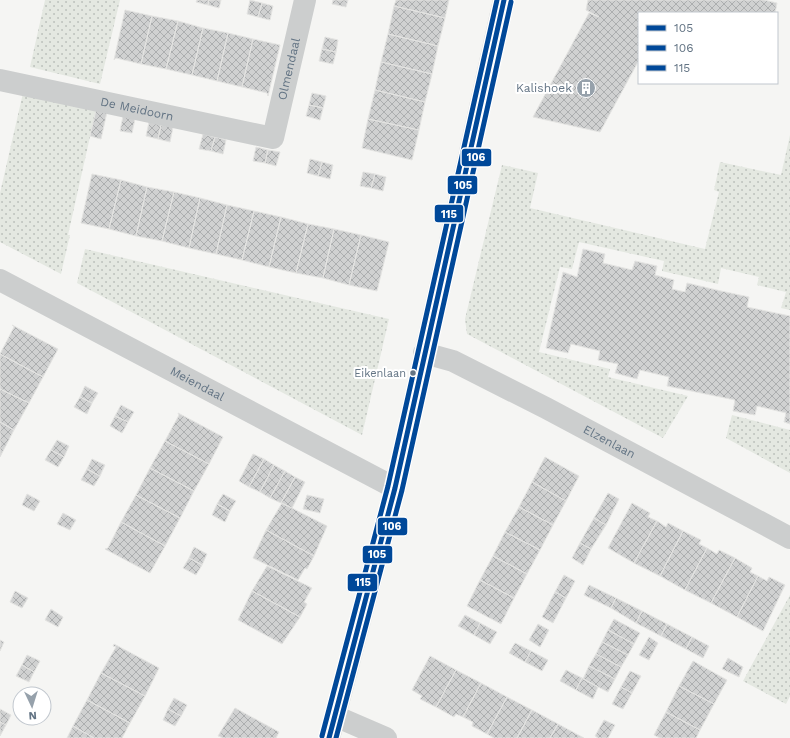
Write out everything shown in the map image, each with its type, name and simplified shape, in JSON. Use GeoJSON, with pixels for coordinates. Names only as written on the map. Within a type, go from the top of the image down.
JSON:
{"type":"FeatureCollection","features":[{"type":"Feature","properties":{"kind":"street","name":"Olmendaal"},"geometry":{"type":"LineString","coordinates":[[273,138],[305,0]]}},
{"type":"Feature","properties":{"kind":"street"},"geometry":{"type":"LineString","coordinates":[[329,738],[395,488],[504,0]]}},
{"type":"Feature","properties":{"kind":"street","name":"De Meidoorn"},"geometry":{"type":"LineString","coordinates":[[0,80],[273,138]]}},
{"type":"Feature","properties":{"kind":"street","name":"Meiendaal"},"geometry":{"type":"LineString","coordinates":[[0,280],[395,488]]}},
{"type":"Feature","properties":{"kind":"street","name":"Elzenlaan"},"geometry":{"type":"LineString","coordinates":[[424,353],[453,361],[546,408],[790,538]]}},
{"type":"Feature","properties":{"kind":"street"},"geometry":{"type":"LineString","coordinates":[[335,716],[386,738]]}},
{"type":"Feature","properties":{"kind":"shaded area"},"geometry":{"type":"Polygon","coordinates":[[[45,0],[120,0],[100,84],[30,67],[45,0]]]}},
{"type":"Feature","properties":{"kind":"shaded area"},"geometry":{"type":"Polygon","coordinates":[[[23,93],[96,110],[68,235],[70,235],[61,274],[0,242],[0,193],[23,93]]]}},
{"type":"Feature","properties":{"kind":"shaded area"},"geometry":{"type":"Polygon","coordinates":[[[790,135],[790,310],[781,308],[786,292],[757,285],[759,277],[721,268],[718,284],[662,271],[664,261],[579,242],[572,269],[560,267],[539,352],[610,369],[608,377],[688,396],[663,438],[467,334],[465,319],[502,165],[538,173],[530,208],[705,249],[719,192],[714,190],[720,162],[781,175],[790,135]]]}},
{"type":"Feature","properties":{"kind":"shaded area"},"geometry":{"type":"Polygon","coordinates":[[[85,249],[389,319],[362,435],[77,283],[85,249]]]}},
{"type":"Feature","properties":{"kind":"shaded area"},"geometry":{"type":"Polygon","coordinates":[[[732,415],[790,430],[790,473],[726,438],[732,415]]]}},
{"type":"Feature","properties":{"kind":"shaded area"},"geometry":{"type":"Polygon","coordinates":[[[790,595],[790,696],[786,704],[743,681],[790,595]]]}},
{"type":"Feature","properties":{"kind":"building"},"geometry":{"type":"Polygon","coordinates":[[[197,0],[209,0],[208,5],[196,2],[197,0]]]}},
{"type":"Feature","properties":{"kind":"building"},"geometry":{"type":"Polygon","coordinates":[[[209,0],[221,0],[219,8],[208,5],[209,0]]]}},
{"type":"Feature","properties":{"kind":"building"},"geometry":{"type":"Polygon","coordinates":[[[250,0],[262,3],[258,17],[247,14],[250,0]]]}},
{"type":"Feature","properties":{"kind":"building"},"geometry":{"type":"Polygon","coordinates":[[[333,0],[348,0],[346,7],[332,4],[333,0]]]}},
{"type":"Feature","properties":{"kind":"building"},"geometry":{"type":"Polygon","coordinates":[[[396,0],[449,0],[445,18],[394,6],[396,0]]]}},
{"type":"Feature","properties":{"kind":"building","name":"Kalishoek"},"geometry":{"type":"Polygon","coordinates":[[[588,0],[764,0],[777,3],[775,12],[638,12],[638,62],[600,132],[533,117],[589,13],[599,17],[586,10],[588,0]]]}},
{"type":"Feature","properties":{"kind":"building"},"geometry":{"type":"Polygon","coordinates":[[[262,3],[273,6],[270,20],[258,17],[262,3]]]}},
{"type":"Feature","properties":{"kind":"building"},"geometry":{"type":"Polygon","coordinates":[[[394,6],[445,18],[438,46],[388,34],[394,6]]]}},
{"type":"Feature","properties":{"kind":"building"},"geometry":{"type":"Polygon","coordinates":[[[125,10],[152,16],[141,64],[116,58],[114,60],[125,10]]]}},
{"type":"Feature","properties":{"kind":"building"},"geometry":{"type":"Polygon","coordinates":[[[152,16],[178,21],[166,69],[141,64],[152,16]]]}},
{"type":"Feature","properties":{"kind":"building"},"geometry":{"type":"Polygon","coordinates":[[[178,21],[203,28],[192,75],[166,69],[178,21]]]}},
{"type":"Feature","properties":{"kind":"building"},"geometry":{"type":"Polygon","coordinates":[[[203,28],[228,33],[217,81],[192,75],[203,28]]]}},
{"type":"Feature","properties":{"kind":"building"},"geometry":{"type":"Polygon","coordinates":[[[228,33],[253,39],[242,87],[217,81],[228,33]]]}},
{"type":"Feature","properties":{"kind":"building"},"geometry":{"type":"Polygon","coordinates":[[[388,34],[438,46],[432,74],[381,62],[388,34]]]}},
{"type":"Feature","properties":{"kind":"building"},"geometry":{"type":"Polygon","coordinates":[[[325,37],[338,40],[336,52],[322,49],[325,37]]]}},
{"type":"Feature","properties":{"kind":"building"},"geometry":{"type":"Polygon","coordinates":[[[253,39],[280,45],[268,96],[267,93],[242,87],[253,39]]]}},
{"type":"Feature","properties":{"kind":"building"},"geometry":{"type":"Polygon","coordinates":[[[322,49],[336,52],[333,64],[319,61],[322,49]]]}},
{"type":"Feature","properties":{"kind":"building"},"geometry":{"type":"Polygon","coordinates":[[[381,62],[432,74],[425,102],[375,90],[381,62]]]}},
{"type":"Feature","properties":{"kind":"building"},"geometry":{"type":"Polygon","coordinates":[[[375,90],[425,102],[419,130],[368,119],[375,90]]]}},
{"type":"Feature","properties":{"kind":"building"},"geometry":{"type":"Polygon","coordinates":[[[312,93],[326,96],[323,108],[309,105],[312,93]]]}},
{"type":"Feature","properties":{"kind":"building"},"geometry":{"type":"Polygon","coordinates":[[[309,105],[323,108],[320,120],[306,116],[309,105]]]}},
{"type":"Feature","properties":{"kind":"building"},"geometry":{"type":"Polygon","coordinates":[[[96,110],[107,112],[101,139],[90,136],[96,110]]]}},
{"type":"Feature","properties":{"kind":"building"},"geometry":{"type":"Polygon","coordinates":[[[123,116],[135,119],[132,133],[120,131],[123,116]]]}},
{"type":"Feature","properties":{"kind":"building"},"geometry":{"type":"Polygon","coordinates":[[[368,119],[419,130],[412,160],[362,148],[368,119]]]}},
{"type":"Feature","properties":{"kind":"building"},"geometry":{"type":"Polygon","coordinates":[[[149,122],[161,125],[158,139],[146,136],[149,122]]]}},
{"type":"Feature","properties":{"kind":"building"},"geometry":{"type":"Polygon","coordinates":[[[161,125],[173,127],[170,142],[158,139],[161,125]]]}},
{"type":"Feature","properties":{"kind":"building"},"geometry":{"type":"Polygon","coordinates":[[[203,134],[215,137],[211,151],[199,149],[203,134]]]}},
{"type":"Feature","properties":{"kind":"building"},"geometry":{"type":"Polygon","coordinates":[[[215,137],[226,140],[223,154],[211,151],[215,137]]]}},
{"type":"Feature","properties":{"kind":"building"},"geometry":{"type":"Polygon","coordinates":[[[256,147],[268,150],[265,163],[253,161],[256,147]]]}},
{"type":"Feature","properties":{"kind":"building"},"geometry":{"type":"Polygon","coordinates":[[[268,150],[280,152],[276,166],[265,163],[268,150]]]}},
{"type":"Feature","properties":{"kind":"building"},"geometry":{"type":"Polygon","coordinates":[[[310,159],[322,162],[318,176],[307,173],[310,159]]]}},
{"type":"Feature","properties":{"kind":"building"},"geometry":{"type":"Polygon","coordinates":[[[322,162],[333,165],[330,179],[318,176],[322,162]]]}},
{"type":"Feature","properties":{"kind":"building"},"geometry":{"type":"Polygon","coordinates":[[[363,172],[375,174],[371,188],[360,186],[363,172]]]}},
{"type":"Feature","properties":{"kind":"building"},"geometry":{"type":"Polygon","coordinates":[[[92,174],[121,180],[109,229],[81,223],[92,174]]]}},
{"type":"Feature","properties":{"kind":"building"},"geometry":{"type":"Polygon","coordinates":[[[375,174],[386,177],[383,191],[371,188],[375,174]]]}},
{"type":"Feature","properties":{"kind":"building"},"geometry":{"type":"Polygon","coordinates":[[[121,180],[147,187],[136,236],[109,229],[121,180]]]}},
{"type":"Feature","properties":{"kind":"building"},"geometry":{"type":"Polygon","coordinates":[[[147,187],[174,192],[162,241],[136,236],[147,187]]]}},
{"type":"Feature","properties":{"kind":"building"},"geometry":{"type":"Polygon","coordinates":[[[174,192],[200,198],[189,248],[162,241],[174,192]]]}},
{"type":"Feature","properties":{"kind":"building"},"geometry":{"type":"Polygon","coordinates":[[[200,198],[227,205],[216,254],[189,248],[200,198]]]}},
{"type":"Feature","properties":{"kind":"building"},"geometry":{"type":"Polygon","coordinates":[[[227,205],[254,211],[242,260],[216,254],[227,205]]]}},
{"type":"Feature","properties":{"kind":"building"},"geometry":{"type":"Polygon","coordinates":[[[254,211],[281,217],[269,267],[242,260],[254,211]]]}},
{"type":"Feature","properties":{"kind":"building"},"geometry":{"type":"Polygon","coordinates":[[[281,217],[308,224],[296,273],[269,267],[281,217]]]}},
{"type":"Feature","properties":{"kind":"building"},"geometry":{"type":"Polygon","coordinates":[[[308,224],[334,229],[323,278],[296,273],[308,224]]]}},
{"type":"Feature","properties":{"kind":"building"},"geometry":{"type":"Polygon","coordinates":[[[334,229],[361,235],[349,285],[323,278],[334,229]]]}},
{"type":"Feature","properties":{"kind":"building"},"geometry":{"type":"Polygon","coordinates":[[[361,235],[389,242],[377,291],[349,285],[361,235]]]}},
{"type":"Feature","properties":{"kind":"building"},"geometry":{"type":"Polygon","coordinates":[[[583,249],[605,254],[603,263],[632,270],[635,261],[657,266],[655,275],[674,280],[672,289],[685,292],[687,283],[749,297],[747,307],[790,316],[790,424],[784,422],[786,413],[757,406],[755,415],[733,411],[735,400],[667,386],[669,377],[640,370],[637,379],[615,373],[618,364],[598,360],[600,351],[571,344],[568,353],[546,348],[563,272],[577,277],[583,249]]]}},
{"type":"Feature","properties":{"kind":"building"},"geometry":{"type":"Polygon","coordinates":[[[12,325],[58,349],[43,377],[0,354],[14,327],[12,325]]]}},
{"type":"Feature","properties":{"kind":"building"},"geometry":{"type":"Polygon","coordinates":[[[0,354],[43,377],[29,403],[0,389],[0,354]]]}},
{"type":"Feature","properties":{"kind":"building"},"geometry":{"type":"Polygon","coordinates":[[[85,386],[98,393],[92,403],[80,397],[85,386]]]}},
{"type":"Feature","properties":{"kind":"building"},"geometry":{"type":"Polygon","coordinates":[[[0,389],[29,403],[14,430],[0,422],[0,389]]]}},
{"type":"Feature","properties":{"kind":"building"},"geometry":{"type":"Polygon","coordinates":[[[80,397],[92,403],[87,414],[74,407],[80,397]]]}},
{"type":"Feature","properties":{"kind":"building"},"geometry":{"type":"Polygon","coordinates":[[[121,405],[134,412],[128,422],[115,416],[121,405]]]}},
{"type":"Feature","properties":{"kind":"building"},"geometry":{"type":"Polygon","coordinates":[[[178,413],[223,437],[209,464],[165,441],[179,415],[178,413]]]}},
{"type":"Feature","properties":{"kind":"building"},"geometry":{"type":"Polygon","coordinates":[[[115,416],[128,422],[122,433],[110,426],[115,416]]]}},
{"type":"Feature","properties":{"kind":"building"},"geometry":{"type":"Polygon","coordinates":[[[0,422],[14,430],[0,457],[0,422]]]}},
{"type":"Feature","properties":{"kind":"building"},"geometry":{"type":"Polygon","coordinates":[[[57,440],[69,446],[64,457],[51,450],[57,440]]]}},
{"type":"Feature","properties":{"kind":"building"},"geometry":{"type":"Polygon","coordinates":[[[165,441],[209,464],[194,491],[150,468],[165,441]]]}},
{"type":"Feature","properties":{"kind":"building"},"geometry":{"type":"Polygon","coordinates":[[[51,450],[64,457],[58,467],[45,460],[51,450]]]}},
{"type":"Feature","properties":{"kind":"building"},"geometry":{"type":"Polygon","coordinates":[[[253,454],[264,459],[249,487],[239,481],[253,454]]]}},
{"type":"Feature","properties":{"kind":"building"},"geometry":{"type":"Polygon","coordinates":[[[545,457],[579,476],[566,501],[532,482],[545,457]]]}},
{"type":"Feature","properties":{"kind":"building"},"geometry":{"type":"Polygon","coordinates":[[[92,459],[105,465],[100,476],[87,469],[92,459]]]}},
{"type":"Feature","properties":{"kind":"building"},"geometry":{"type":"Polygon","coordinates":[[[264,459],[274,465],[260,492],[249,487],[264,459]]]}},
{"type":"Feature","properties":{"kind":"building"},"geometry":{"type":"Polygon","coordinates":[[[274,465],[285,471],[270,498],[260,492],[274,465]]]}},
{"type":"Feature","properties":{"kind":"building"},"geometry":{"type":"Polygon","coordinates":[[[150,468],[194,491],[180,518],[136,495],[150,468]]]}},
{"type":"Feature","properties":{"kind":"building"},"geometry":{"type":"Polygon","coordinates":[[[87,469],[100,476],[94,486],[81,480],[87,469]]]}},
{"type":"Feature","properties":{"kind":"building"},"geometry":{"type":"Polygon","coordinates":[[[285,471],[295,477],[281,503],[270,498],[285,471]]]}},
{"type":"Feature","properties":{"kind":"building"},"geometry":{"type":"Polygon","coordinates":[[[295,477],[305,482],[292,508],[281,503],[295,477]]]}},
{"type":"Feature","properties":{"kind":"building"},"geometry":{"type":"Polygon","coordinates":[[[532,482],[566,501],[553,525],[519,507],[532,482]]]}},
{"type":"Feature","properties":{"kind":"building"},"geometry":{"type":"Polygon","coordinates":[[[608,493],[619,499],[606,525],[594,518],[608,493]]]}},
{"type":"Feature","properties":{"kind":"building"},"geometry":{"type":"Polygon","coordinates":[[[27,494],[40,501],[34,511],[22,505],[27,494]]]}},
{"type":"Feature","properties":{"kind":"building"},"geometry":{"type":"Polygon","coordinates":[[[223,494],[236,501],[230,511],[217,504],[223,494]]]}},
{"type":"Feature","properties":{"kind":"building"},"geometry":{"type":"Polygon","coordinates":[[[136,495],[180,518],[165,546],[121,522],[136,495]]]}},
{"type":"Feature","properties":{"kind":"building"},"geometry":{"type":"Polygon","coordinates":[[[307,495],[324,499],[320,513],[303,509],[307,495]]]}},
{"type":"Feature","properties":{"kind":"building"},"geometry":{"type":"Polygon","coordinates":[[[282,503],[327,526],[314,556],[266,530],[282,503]]]}},
{"type":"Feature","properties":{"kind":"building"},"geometry":{"type":"Polygon","coordinates":[[[632,503],[650,513],[648,517],[657,521],[634,563],[608,548],[632,503]]]}},
{"type":"Feature","properties":{"kind":"building"},"geometry":{"type":"Polygon","coordinates":[[[217,504],[230,511],[225,522],[212,515],[217,504]]]}},
{"type":"Feature","properties":{"kind":"building"},"geometry":{"type":"Polygon","coordinates":[[[519,507],[553,525],[540,550],[505,532],[519,507]]]}},
{"type":"Feature","properties":{"kind":"building"},"geometry":{"type":"Polygon","coordinates":[[[63,513],[76,520],[70,530],[57,524],[63,513]]]}},
{"type":"Feature","properties":{"kind":"building"},"geometry":{"type":"Polygon","coordinates":[[[594,518],[606,525],[591,549],[580,543],[594,518]]]}},
{"type":"Feature","properties":{"kind":"building"},"geometry":{"type":"Polygon","coordinates":[[[657,521],[666,527],[668,523],[683,531],[660,576],[634,563],[657,521]]]}},
{"type":"Feature","properties":{"kind":"building"},"geometry":{"type":"Polygon","coordinates":[[[121,522],[165,546],[150,573],[105,549],[108,548],[121,522]]]}},
{"type":"Feature","properties":{"kind":"building"},"geometry":{"type":"Polygon","coordinates":[[[266,530],[314,556],[307,569],[305,568],[298,580],[253,558],[266,530]]]}},
{"type":"Feature","properties":{"kind":"building"},"geometry":{"type":"Polygon","coordinates":[[[683,531],[701,540],[699,544],[707,548],[685,590],[660,576],[683,531]]]}},
{"type":"Feature","properties":{"kind":"building"},"geometry":{"type":"Polygon","coordinates":[[[505,532],[540,550],[527,574],[493,556],[505,532]]]}},
{"type":"Feature","properties":{"kind":"building"},"geometry":{"type":"Polygon","coordinates":[[[580,543],[591,549],[583,565],[572,558],[580,543]]]}},
{"type":"Feature","properties":{"kind":"building"},"geometry":{"type":"Polygon","coordinates":[[[194,547],[207,554],[202,565],[189,558],[194,547]]]}},
{"type":"Feature","properties":{"kind":"building"},"geometry":{"type":"Polygon","coordinates":[[[707,548],[717,554],[719,550],[735,558],[711,603],[685,590],[707,548]]]}},
{"type":"Feature","properties":{"kind":"building"},"geometry":{"type":"Polygon","coordinates":[[[493,556],[527,574],[514,598],[480,580],[493,556]]]}},
{"type":"Feature","properties":{"kind":"building"},"geometry":{"type":"Polygon","coordinates":[[[189,558],[202,565],[196,575],[183,568],[189,558]]]}},
{"type":"Feature","properties":{"kind":"building"},"geometry":{"type":"Polygon","coordinates":[[[735,558],[752,568],[750,572],[758,576],[737,617],[711,603],[735,558]]]}},
{"type":"Feature","properties":{"kind":"building"},"geometry":{"type":"Polygon","coordinates":[[[267,566],[312,588],[304,602],[307,604],[300,617],[252,591],[267,566]]]}},
{"type":"Feature","properties":{"kind":"building"},"geometry":{"type":"Polygon","coordinates":[[[564,575],[575,581],[566,598],[555,592],[564,575]]]}},
{"type":"Feature","properties":{"kind":"building"},"geometry":{"type":"Polygon","coordinates":[[[758,576],[767,581],[769,577],[785,585],[763,631],[737,617],[758,576]]]}},
{"type":"Feature","properties":{"kind":"building"},"geometry":{"type":"Polygon","coordinates":[[[480,580],[514,598],[501,624],[467,606],[480,580]]]}},
{"type":"Feature","properties":{"kind":"building"},"geometry":{"type":"Polygon","coordinates":[[[589,585],[616,598],[611,608],[584,595],[589,585]]]}},
{"type":"Feature","properties":{"kind":"building"},"geometry":{"type":"Polygon","coordinates":[[[15,591],[28,598],[22,608],[10,602],[15,591]]]}},
{"type":"Feature","properties":{"kind":"building"},"geometry":{"type":"Polygon","coordinates":[[[252,591],[300,617],[282,644],[238,620],[252,591]]]}},
{"type":"Feature","properties":{"kind":"building"},"geometry":{"type":"Polygon","coordinates":[[[555,592],[566,598],[553,623],[542,617],[555,592]]]}},
{"type":"Feature","properties":{"kind":"building"},"geometry":{"type":"Polygon","coordinates":[[[616,598],[642,611],[636,623],[611,608],[616,598]]]}},
{"type":"Feature","properties":{"kind":"building"},"geometry":{"type":"Polygon","coordinates":[[[51,609],[63,617],[58,627],[45,620],[51,609]]]}},
{"type":"Feature","properties":{"kind":"building"},"geometry":{"type":"Polygon","coordinates":[[[642,611],[667,624],[661,636],[636,623],[642,611]]]}},
{"type":"Feature","properties":{"kind":"building"},"geometry":{"type":"Polygon","coordinates":[[[465,615],[480,623],[474,635],[458,626],[465,615]]]}},
{"type":"Feature","properties":{"kind":"building"},"geometry":{"type":"Polygon","coordinates":[[[614,619],[640,633],[634,644],[608,630],[614,619]]]}},
{"type":"Feature","properties":{"kind":"building"},"geometry":{"type":"Polygon","coordinates":[[[480,623],[497,632],[490,644],[474,635],[480,623]]]}},
{"type":"Feature","properties":{"kind":"building"},"geometry":{"type":"Polygon","coordinates":[[[538,624],[549,630],[540,647],[529,640],[538,624]]]}},
{"type":"Feature","properties":{"kind":"building"},"geometry":{"type":"Polygon","coordinates":[[[667,624],[692,637],[686,649],[661,636],[667,624]]]}},
{"type":"Feature","properties":{"kind":"building"},"geometry":{"type":"Polygon","coordinates":[[[608,630],[634,644],[628,655],[602,642],[608,630]]]}},
{"type":"Feature","properties":{"kind":"building"},"geometry":{"type":"Polygon","coordinates":[[[649,637],[658,643],[649,660],[639,655],[649,637]]]}},
{"type":"Feature","properties":{"kind":"building"},"geometry":{"type":"Polygon","coordinates":[[[692,637],[709,646],[703,658],[686,649],[692,637]]]}},
{"type":"Feature","properties":{"kind":"building"},"geometry":{"type":"Polygon","coordinates":[[[0,640],[4,642],[0,651],[0,640]]]}},
{"type":"Feature","properties":{"kind":"building"},"geometry":{"type":"Polygon","coordinates":[[[602,642],[628,655],[621,667],[596,654],[602,642]]]}},
{"type":"Feature","properties":{"kind":"building"},"geometry":{"type":"Polygon","coordinates":[[[515,643],[531,651],[525,662],[509,653],[515,643]]]}},
{"type":"Feature","properties":{"kind":"building"},"geometry":{"type":"Polygon","coordinates":[[[114,644],[159,668],[145,696],[101,673],[116,647],[113,646],[114,644]]]}},
{"type":"Feature","properties":{"kind":"building"},"geometry":{"type":"Polygon","coordinates":[[[531,651],[548,660],[542,671],[525,662],[531,651]]]}},
{"type":"Feature","properties":{"kind":"building"},"geometry":{"type":"Polygon","coordinates":[[[596,654],[621,667],[615,679],[589,666],[596,654]]]}},
{"type":"Feature","properties":{"kind":"building"},"geometry":{"type":"Polygon","coordinates":[[[27,655],[40,661],[34,672],[22,665],[27,655]]]}},
{"type":"Feature","properties":{"kind":"building"},"geometry":{"type":"Polygon","coordinates":[[[430,656],[456,670],[436,707],[420,699],[422,696],[412,690],[430,656]]]}},
{"type":"Feature","properties":{"kind":"building"},"geometry":{"type":"Polygon","coordinates":[[[728,658],[743,667],[739,677],[722,669],[728,658]]]}},
{"type":"Feature","properties":{"kind":"building"},"geometry":{"type":"Polygon","coordinates":[[[693,661],[727,680],[714,704],[679,686],[693,661]]]}},
{"type":"Feature","properties":{"kind":"building"},"geometry":{"type":"Polygon","coordinates":[[[22,665],[34,672],[29,682],[16,676],[22,665]]]}},
{"type":"Feature","properties":{"kind":"building"},"geometry":{"type":"Polygon","coordinates":[[[589,666],[615,679],[608,692],[583,679],[589,666]]]}},
{"type":"Feature","properties":{"kind":"building"},"geometry":{"type":"Polygon","coordinates":[[[456,670],[481,683],[463,717],[456,714],[454,717],[436,707],[456,670]]]}},
{"type":"Feature","properties":{"kind":"building"},"geometry":{"type":"Polygon","coordinates":[[[566,670],[582,678],[576,690],[560,681],[566,670]]]}},
{"type":"Feature","properties":{"kind":"building"},"geometry":{"type":"Polygon","coordinates":[[[630,671],[641,676],[632,693],[621,687],[630,671]]]}},
{"type":"Feature","properties":{"kind":"building"},"geometry":{"type":"Polygon","coordinates":[[[101,673],[145,696],[130,723],[87,700],[101,673]]]}},
{"type":"Feature","properties":{"kind":"building"},"geometry":{"type":"Polygon","coordinates":[[[582,678],[598,687],[593,699],[576,690],[582,678]]]}},
{"type":"Feature","properties":{"kind":"building"},"geometry":{"type":"Polygon","coordinates":[[[481,683],[507,697],[487,734],[472,726],[473,722],[463,717],[481,683]]]}},
{"type":"Feature","properties":{"kind":"building"},"geometry":{"type":"Polygon","coordinates":[[[679,686],[714,704],[700,730],[666,712],[679,686]]]}},
{"type":"Feature","properties":{"kind":"building"},"geometry":{"type":"Polygon","coordinates":[[[621,687],[632,693],[623,709],[612,704],[621,687]]]}},
{"type":"Feature","properties":{"kind":"building"},"geometry":{"type":"Polygon","coordinates":[[[507,697],[532,710],[517,738],[494,738],[487,734],[507,697]]]}},
{"type":"Feature","properties":{"kind":"building"},"geometry":{"type":"Polygon","coordinates":[[[174,698],[187,705],[181,716],[168,709],[174,698]]]}},
{"type":"Feature","properties":{"kind":"building"},"geometry":{"type":"Polygon","coordinates":[[[87,700],[130,723],[122,738],[94,738],[73,726],[87,700]]]}},
{"type":"Feature","properties":{"kind":"building"},"geometry":{"type":"Polygon","coordinates":[[[235,708],[279,732],[276,738],[223,738],[218,736],[235,708]]]}},
{"type":"Feature","properties":{"kind":"building"},"geometry":{"type":"Polygon","coordinates":[[[0,709],[11,715],[6,725],[0,722],[0,709]]]}},
{"type":"Feature","properties":{"kind":"building"},"geometry":{"type":"Polygon","coordinates":[[[168,709],[181,716],[175,726],[163,720],[168,709]]]}},
{"type":"Feature","properties":{"kind":"building"},"geometry":{"type":"Polygon","coordinates":[[[532,710],[558,724],[550,738],[517,738],[532,710]]]}},
{"type":"Feature","properties":{"kind":"building"},"geometry":{"type":"Polygon","coordinates":[[[666,712],[700,730],[696,738],[660,738],[654,735],[666,712]]]}},
{"type":"Feature","properties":{"kind":"building"},"geometry":{"type":"Polygon","coordinates":[[[604,720],[615,725],[608,738],[598,738],[595,736],[604,720]]]}},
{"type":"Feature","properties":{"kind":"building"},"geometry":{"type":"Polygon","coordinates":[[[0,722],[6,725],[0,736],[0,722]]]}},
{"type":"Feature","properties":{"kind":"building"},"geometry":{"type":"Polygon","coordinates":[[[558,724],[584,738],[550,738],[558,724]]]}},
{"type":"Feature","properties":{"kind":"building"},"geometry":{"type":"Polygon","coordinates":[[[73,726],[94,738],[67,738],[73,726]]]}},
{"type":"Feature","properties":{"kind":"transit line","name":"115"},"geometry":{"type":"LineString","coordinates":[[322,736],[388,486],[497,0]]}},
{"type":"Feature","properties":{"kind":"transit line","name":"105"},"geometry":{"type":"LineString","coordinates":[[329,738],[395,488],[504,0]]}},
{"type":"Feature","properties":{"kind":"transit line","name":"106"},"geometry":{"type":"LineString","coordinates":[[336,738],[402,490],[511,2]]}},
{"type":"Feature","properties":{"kind":"place","name":"Kalishoek"},"geometry":{"type":"Point","coordinates":[586,88]}},
{"type":"Feature","properties":{"kind":"place","name":"Eikenlaan"},"geometry":{"type":"Point","coordinates":[413,373]}}]}
